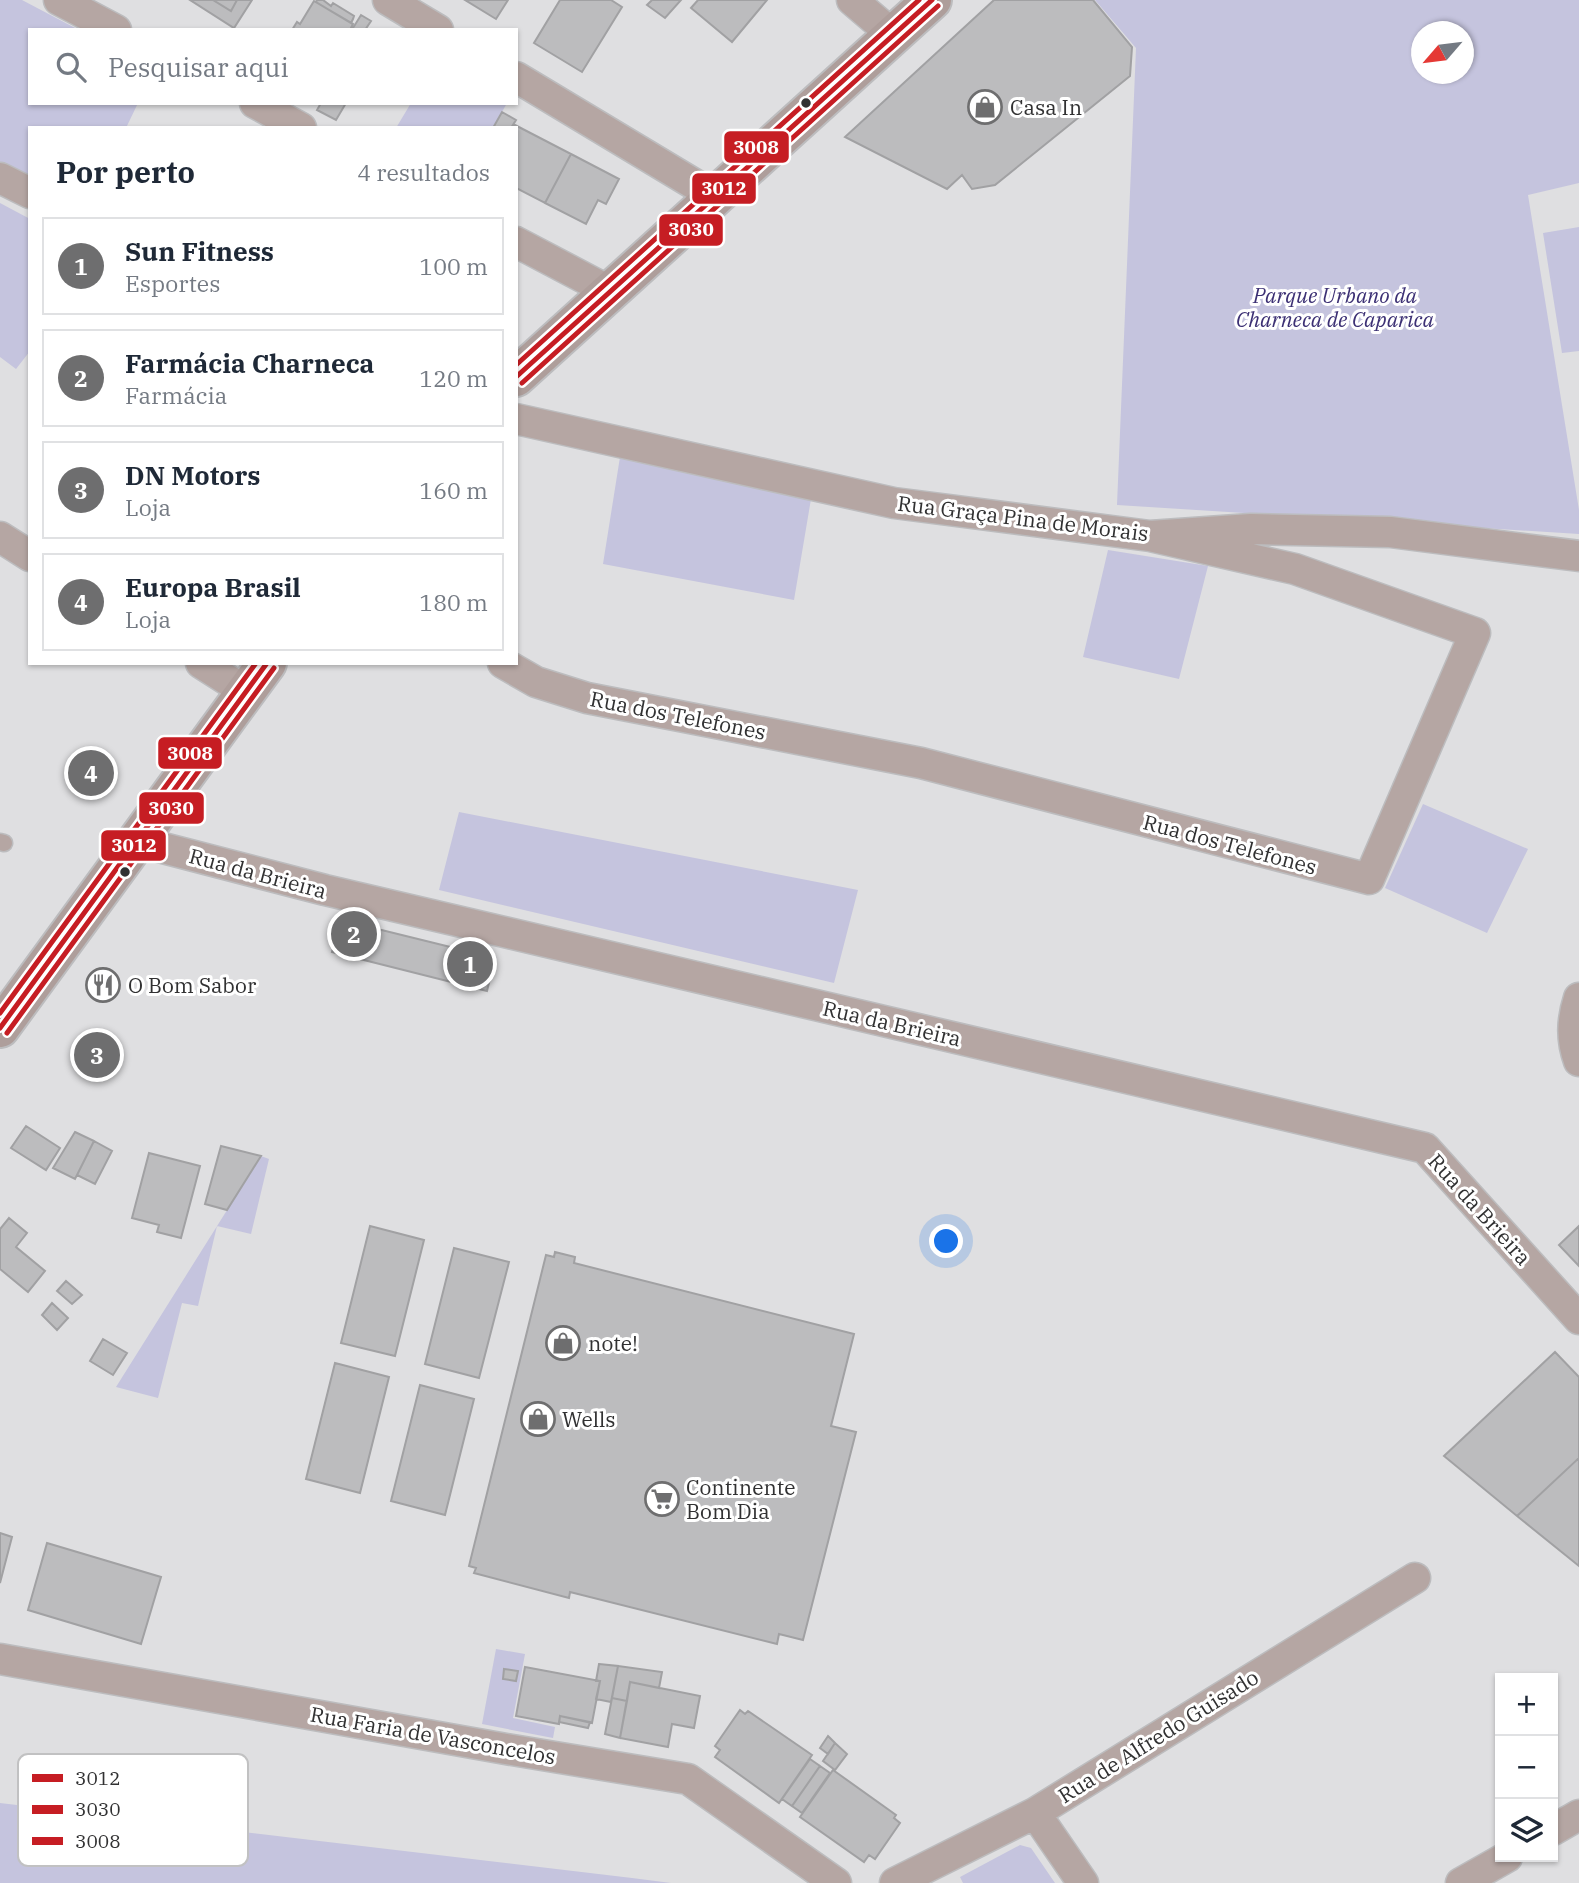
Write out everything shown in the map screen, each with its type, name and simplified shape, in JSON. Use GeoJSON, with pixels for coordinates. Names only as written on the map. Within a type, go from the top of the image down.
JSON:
{"type":"FeatureCollection","features":[{"type":"Feature","properties":{"kind":"main road"},"geometry":{"type":"LineString","coordinates":[[518,375],[932,0]]}},
{"type":"Feature","properties":{"kind":"main road"},"geometry":{"type":"LineString","coordinates":[[0,1028],[256,677]]}},
{"type":"Feature","properties":{"kind":"street"},"geometry":{"type":"LineString","coordinates":[[60,0],[112,28]]}},
{"type":"Feature","properties":{"kind":"street"},"geometry":{"type":"LineString","coordinates":[[388,0],[435,28]]}},
{"type":"Feature","properties":{"kind":"street"},"geometry":{"type":"LineString","coordinates":[[852,0],[893,35]]}},
{"type":"Feature","properties":{"kind":"street"},"geometry":{"type":"LineString","coordinates":[[518,78],[714,196]]}},
{"type":"Feature","properties":{"kind":"street"},"geometry":{"type":"LineString","coordinates":[[259,105],[297,126]]}},
{"type":"Feature","properties":{"kind":"street"},"geometry":{"type":"LineString","coordinates":[[0,178],[28,192]]}},
{"type":"Feature","properties":{"kind":"street"},"geometry":{"type":"LineString","coordinates":[[518,243],[609,291]]}},
{"type":"Feature","properties":{"kind":"street","name":"Rua Graça Pina de Morais"},"geometry":{"type":"LineString","coordinates":[[518,419],[894,503],[1150,536],[1251,529],[1390,533],[1579,556]]}},
{"type":"Feature","properties":{"kind":"street","name":"Rua dos Telefones"},"geometry":{"type":"LineString","coordinates":[[506,665],[536,682],[587,698],[921,763],[1369,879],[1475,633],[1294,569],[1150,536]]}},
{"type":"Feature","properties":{"kind":"street"},"geometry":{"type":"LineString","coordinates":[[0,537],[28,555]]}},
{"type":"Feature","properties":{"kind":"street"},"geometry":{"type":"LineString","coordinates":[[209,665],[256,677]]}},
{"type":"Feature","properties":{"kind":"street","name":"Rua da Brieira"},"geometry":{"type":"LineString","coordinates":[[136,841],[325,890],[1425,1148],[1579,1319]]}},
{"type":"Feature","properties":{"kind":"street"},"geometry":{"type":"LineString","coordinates":[[1579,998],[1573,1017],[1574,1046],[1579,1061]]}},
{"type":"Feature","properties":{"kind":"street","name":"Rua de Alfredo Guisado"},"geometry":{"type":"LineString","coordinates":[[895,1883],[1035,1813],[1415,1578]]}},
{"type":"Feature","properties":{"kind":"street","name":"Rua Faria de Vasconcelos"},"geometry":{"type":"LineString","coordinates":[[0,1659],[688,1779],[836,1883]]}},
{"type":"Feature","properties":{"kind":"street"},"geometry":{"type":"LineString","coordinates":[[1035,1813],[1083,1883]]}},
{"type":"Feature","properties":{"kind":"street"},"geometry":{"type":"LineString","coordinates":[[1558,1827],[1579,1815]]}},
{"type":"Feature","properties":{"kind":"street"},"geometry":{"type":"LineString","coordinates":[[1461,1883],[1498,1862]]}},
{"type":"Feature","properties":{"kind":"green space"},"geometry":{"type":"Polygon","coordinates":[[[0,0],[22,0],[75,28],[28,28],[28,105],[137,105],[127,126],[28,126],[28,183],[0,169],[0,0]]]}},
{"type":"Feature","properties":{"kind":"green space","name":"Parque Urbano da Charneca de Caparica"},"geometry":{"type":"Polygon","coordinates":[[[1095,0],[1579,0],[1579,183],[1528,195],[1579,510],[1579,534],[1117,505],[1136,48],[1095,0]]]}},
{"type":"Feature","properties":{"kind":"green space"},"geometry":{"type":"Polygon","coordinates":[[[410,105],[506,105],[494,126],[397,126],[410,105]]]}},
{"type":"Feature","properties":{"kind":"green space"},"geometry":{"type":"Polygon","coordinates":[[[0,203],[28,218],[28,354],[16,369],[0,357],[0,203]]]}},
{"type":"Feature","properties":{"kind":"green space"},"geometry":{"type":"Polygon","coordinates":[[[1579,227],[1579,351],[1562,353],[1543,233],[1579,227]]]}},
{"type":"Feature","properties":{"kind":"green space"},"geometry":{"type":"Polygon","coordinates":[[[620,457],[811,499],[794,600],[603,564],[620,457]]]}},
{"type":"Feature","properties":{"kind":"green space"},"geometry":{"type":"Polygon","coordinates":[[[1108,550],[1208,566],[1179,679],[1083,657],[1108,550]]]}},
{"type":"Feature","properties":{"kind":"green space"},"geometry":{"type":"Polygon","coordinates":[[[1423,804],[1528,849],[1487,933],[1385,888],[1423,804]]]}},
{"type":"Feature","properties":{"kind":"green space"},"geometry":{"type":"Polygon","coordinates":[[[459,812],[858,890],[834,983],[439,890],[459,812]]]}},
{"type":"Feature","properties":{"kind":"green space"},"geometry":{"type":"Polygon","coordinates":[[[261,1156],[269,1159],[251,1234],[217,1226],[261,1156]]]}},
{"type":"Feature","properties":{"kind":"green space"},"geometry":{"type":"Polygon","coordinates":[[[217,1226],[198,1306],[182,1303],[158,1398],[116,1387],[217,1226]]]}},
{"type":"Feature","properties":{"kind":"green space"},"geometry":{"type":"Polygon","coordinates":[[[496,1649],[525,1654],[513,1718],[555,1727],[553,1738],[482,1724],[496,1649]]]}},
{"type":"Feature","properties":{"kind":"green space"},"geometry":{"type":"Polygon","coordinates":[[[0,1803],[18,1805],[18,1866],[248,1866],[248,1832],[671,1883],[0,1883],[0,1803]]]}},
{"type":"Feature","properties":{"kind":"green space"},"geometry":{"type":"Polygon","coordinates":[[[1020,1845],[1031,1848],[1055,1883],[963,1883],[960,1877],[1020,1845]]]}},
{"type":"Feature","properties":{"kind":"building"},"geometry":{"type":"Polygon","coordinates":[[[190,0],[213,0],[231,11],[237,0],[252,0],[234,28],[190,0]]]}},
{"type":"Feature","properties":{"kind":"building"},"geometry":{"type":"Polygon","coordinates":[[[213,0],[237,0],[231,11],[213,0]]]}},
{"type":"Feature","properties":{"kind":"building"},"geometry":{"type":"Polygon","coordinates":[[[323,0],[331,6],[333,3],[354,16],[351,23],[316,2],[323,0]]]}},
{"type":"Feature","properties":{"kind":"building"},"geometry":{"type":"Polygon","coordinates":[[[465,0],[508,0],[496,19],[465,0]]]}},
{"type":"Feature","properties":{"kind":"building"},"geometry":{"type":"Polygon","coordinates":[[[560,0],[611,0],[622,7],[582,72],[534,43],[560,0]]]}},
{"type":"Feature","properties":{"kind":"building"},"geometry":{"type":"Polygon","coordinates":[[[652,0],[681,0],[665,18],[647,5],[652,0]]]}},
{"type":"Feature","properties":{"kind":"building"},"geometry":{"type":"Polygon","coordinates":[[[698,0],[767,0],[732,42],[691,8],[698,0]]]}},
{"type":"Feature","properties":{"kind":"building","name":"Casa In"},"geometry":{"type":"Polygon","coordinates":[[[994,0],[1093,0],[1132,47],[1130,76],[995,185],[972,189],[962,175],[947,189],[845,137],[994,0]]]}},
{"type":"Feature","properties":{"kind":"building"},"geometry":{"type":"Polygon","coordinates":[[[314,1],[353,24],[351,28],[293,28],[297,22],[300,24],[314,1]]]}},
{"type":"Feature","properties":{"kind":"building"},"geometry":{"type":"Polygon","coordinates":[[[361,15],[371,21],[366,28],[353,28],[361,15]]]}},
{"type":"Feature","properties":{"kind":"building"},"geometry":{"type":"Polygon","coordinates":[[[320,105],[345,105],[336,120],[317,110],[320,105]]]}},
{"type":"Feature","properties":{"kind":"building"},"geometry":{"type":"Polygon","coordinates":[[[502,112],[516,120],[512,126],[494,126],[502,112]]]}},
{"type":"Feature","properties":{"kind":"building"},"geometry":{"type":"Polygon","coordinates":[[[518,127],[571,154],[545,203],[518,189],[518,127]]]}},
{"type":"Feature","properties":{"kind":"building"},"geometry":{"type":"Polygon","coordinates":[[[571,154],[619,179],[606,204],[598,200],[586,224],[545,203],[571,154]]]}},
{"type":"Feature","properties":{"kind":"building"},"geometry":{"type":"Polygon","coordinates":[[[341,920],[495,958],[487,991],[332,952],[341,920]]]}},
{"type":"Feature","properties":{"kind":"building"},"geometry":{"type":"Polygon","coordinates":[[[26,1126],[60,1148],[46,1170],[11,1148],[26,1126]]]}},
{"type":"Feature","properties":{"kind":"building"},"geometry":{"type":"Polygon","coordinates":[[[75,1132],[94,1141],[75,1179],[53,1168],[75,1132]]]}},
{"type":"Feature","properties":{"kind":"building"},"geometry":{"type":"Polygon","coordinates":[[[94,1141],[112,1151],[95,1184],[77,1175],[94,1141]]]}},
{"type":"Feature","properties":{"kind":"building"},"geometry":{"type":"Polygon","coordinates":[[[221,1146],[261,1156],[227,1210],[205,1204],[221,1146]]]}},
{"type":"Feature","properties":{"kind":"building"},"geometry":{"type":"Polygon","coordinates":[[[149,1153],[200,1166],[181,1238],[157,1232],[159,1225],[132,1218],[149,1153]]]}},
{"type":"Feature","properties":{"kind":"building"},"geometry":{"type":"Polygon","coordinates":[[[9,1218],[27,1233],[16,1247],[45,1271],[28,1292],[0,1269],[0,1229],[9,1218]]]}},
{"type":"Feature","properties":{"kind":"building"},"geometry":{"type":"Polygon","coordinates":[[[370,1226],[424,1240],[395,1356],[341,1343],[370,1226]]]}},
{"type":"Feature","properties":{"kind":"building"},"geometry":{"type":"Polygon","coordinates":[[[1579,1226],[1579,1266],[1559,1245],[1579,1226]]]}},
{"type":"Feature","properties":{"kind":"building"},"geometry":{"type":"Polygon","coordinates":[[[454,1248],[509,1262],[479,1378],[425,1364],[454,1248]]]}},
{"type":"Feature","properties":{"kind":"building","name":"Continente Bom Dia"},"geometry":{"type":"Polygon","coordinates":[[[555,1252],[575,1257],[574,1263],[854,1334],[831,1426],[856,1432],[803,1640],[779,1634],[777,1644],[570,1592],[569,1598],[474,1573],[476,1568],[469,1566],[546,1255],[554,1257],[555,1252]]]}},
{"type":"Feature","properties":{"kind":"building"},"geometry":{"type":"Polygon","coordinates":[[[66,1281],[82,1295],[72,1304],[57,1291],[66,1281]]]}},
{"type":"Feature","properties":{"kind":"building"},"geometry":{"type":"Polygon","coordinates":[[[52,1303],[68,1318],[57,1330],[42,1315],[52,1303]]]}},
{"type":"Feature","properties":{"kind":"building"},"geometry":{"type":"Polygon","coordinates":[[[103,1339],[127,1353],[113,1375],[90,1361],[103,1339]]]}},
{"type":"Feature","properties":{"kind":"building"},"geometry":{"type":"Polygon","coordinates":[[[1555,1352],[1579,1377],[1579,1458],[1517,1516],[1444,1456],[1555,1352]]]}},
{"type":"Feature","properties":{"kind":"building"},"geometry":{"type":"Polygon","coordinates":[[[335,1363],[389,1377],[360,1493],[306,1479],[335,1363]]]}},
{"type":"Feature","properties":{"kind":"building"},"geometry":{"type":"Polygon","coordinates":[[[420,1385],[474,1399],[445,1515],[391,1501],[420,1385]]]}},
{"type":"Feature","properties":{"kind":"building"},"geometry":{"type":"Polygon","coordinates":[[[1579,1458],[1579,1566],[1517,1516],[1579,1458]]]}},
{"type":"Feature","properties":{"kind":"building"},"geometry":{"type":"Polygon","coordinates":[[[0,1533],[12,1537],[0,1583],[0,1533]]]}},
{"type":"Feature","properties":{"kind":"building"},"geometry":{"type":"Polygon","coordinates":[[[47,1543],[161,1577],[141,1644],[28,1610],[47,1543]]]}},
{"type":"Feature","properties":{"kind":"building"},"geometry":{"type":"Polygon","coordinates":[[[599,1664],[618,1666],[611,1702],[596,1699],[600,1681],[596,1681],[599,1664]]]}},
{"type":"Feature","properties":{"kind":"building"},"geometry":{"type":"Polygon","coordinates":[[[618,1666],[662,1672],[659,1688],[630,1682],[627,1701],[612,1698],[618,1666]]]}},
{"type":"Feature","properties":{"kind":"building"},"geometry":{"type":"Polygon","coordinates":[[[525,1667],[600,1681],[592,1723],[560,1716],[559,1724],[516,1716],[525,1667]]]}},
{"type":"Feature","properties":{"kind":"building"},"geometry":{"type":"Polygon","coordinates":[[[504,1669],[518,1671],[516,1681],[503,1679],[504,1669]]]}},
{"type":"Feature","properties":{"kind":"building"},"geometry":{"type":"Polygon","coordinates":[[[630,1682],[700,1696],[694,1728],[672,1724],[668,1747],[620,1738],[630,1682]]]}},
{"type":"Feature","properties":{"kind":"building"},"geometry":{"type":"Polygon","coordinates":[[[612,1698],[627,1701],[620,1738],[605,1734],[612,1698]]]}},
{"type":"Feature","properties":{"kind":"building"},"geometry":{"type":"Polygon","coordinates":[[[740,1710],[745,1714],[748,1711],[812,1755],[779,1803],[715,1757],[720,1750],[715,1746],[740,1710]]]}},
{"type":"Feature","properties":{"kind":"building"},"geometry":{"type":"Polygon","coordinates":[[[560,1716],[590,1722],[588,1728],[559,1722],[560,1716]]]}},
{"type":"Feature","properties":{"kind":"building"},"geometry":{"type":"Polygon","coordinates":[[[828,1736],[835,1743],[828,1754],[820,1748],[828,1736]]]}},
{"type":"Feature","properties":{"kind":"building"},"geometry":{"type":"Polygon","coordinates":[[[835,1743],[847,1754],[835,1770],[823,1761],[835,1743]]]}},
{"type":"Feature","properties":{"kind":"building"},"geometry":{"type":"Polygon","coordinates":[[[810,1759],[820,1766],[792,1806],[782,1799],[810,1759]]]}},
{"type":"Feature","properties":{"kind":"building"},"geometry":{"type":"Polygon","coordinates":[[[820,1766],[830,1773],[802,1813],[792,1806],[820,1766]]]}},
{"type":"Feature","properties":{"kind":"building"},"geometry":{"type":"Polygon","coordinates":[[[833,1770],[896,1815],[894,1818],[900,1823],[875,1859],[869,1855],[864,1862],[800,1817],[833,1770]]]}},
{"type":"Feature","properties":{"kind":"transit line","name":"3008"},"geometry":{"type":"LineString","coordinates":[[518,363],[919,0]]}},
{"type":"Feature","properties":{"kind":"transit line","name":"3012"},"geometry":{"type":"LineString","coordinates":[[518,375],[932,0]]}},
{"type":"Feature","properties":{"kind":"transit line","name":"3030"},"geometry":{"type":"LineString","coordinates":[[522,383],[938,6]]}},
{"type":"Feature","properties":{"kind":"transit line","name":"3008"},"geometry":{"type":"LineString","coordinates":[[0,1013],[255,665]]}},
{"type":"Feature","properties":{"kind":"transit line","name":"3012"},"geometry":{"type":"LineString","coordinates":[[0,1028],[266,665]]}},
{"type":"Feature","properties":{"kind":"transit line","name":"3030"},"geometry":{"type":"LineString","coordinates":[[7,1033],[274,668]]}},
{"type":"Feature","properties":{"kind":"place","name":"Casa In"},"geometry":{"type":"Point","coordinates":[985,107]}},
{"type":"Feature","properties":{"kind":"place","name":"Europa Brasil"},"geometry":{"type":"Point","coordinates":[91,773]}},
{"type":"Feature","properties":{"kind":"place","name":"Farmácia Charneca"},"geometry":{"type":"Point","coordinates":[354,934]}},
{"type":"Feature","properties":{"kind":"place","name":"Sun Fitness"},"geometry":{"type":"Point","coordinates":[470,964]}},
{"type":"Feature","properties":{"kind":"place","name":"O Bom Sabor"},"geometry":{"type":"Point","coordinates":[103,985]}},
{"type":"Feature","properties":{"kind":"place","name":"DN Motors"},"geometry":{"type":"Point","coordinates":[97,1055]}},
{"type":"Feature","properties":{"kind":"place","name":"note!"},"geometry":{"type":"Point","coordinates":[563,1343]}},
{"type":"Feature","properties":{"kind":"place","name":"Wells"},"geometry":{"type":"Point","coordinates":[538,1419]}},
{"type":"Feature","properties":{"kind":"place","name":"Continente Bom Dia"},"geometry":{"type":"Point","coordinates":[662,1499]}}]}
